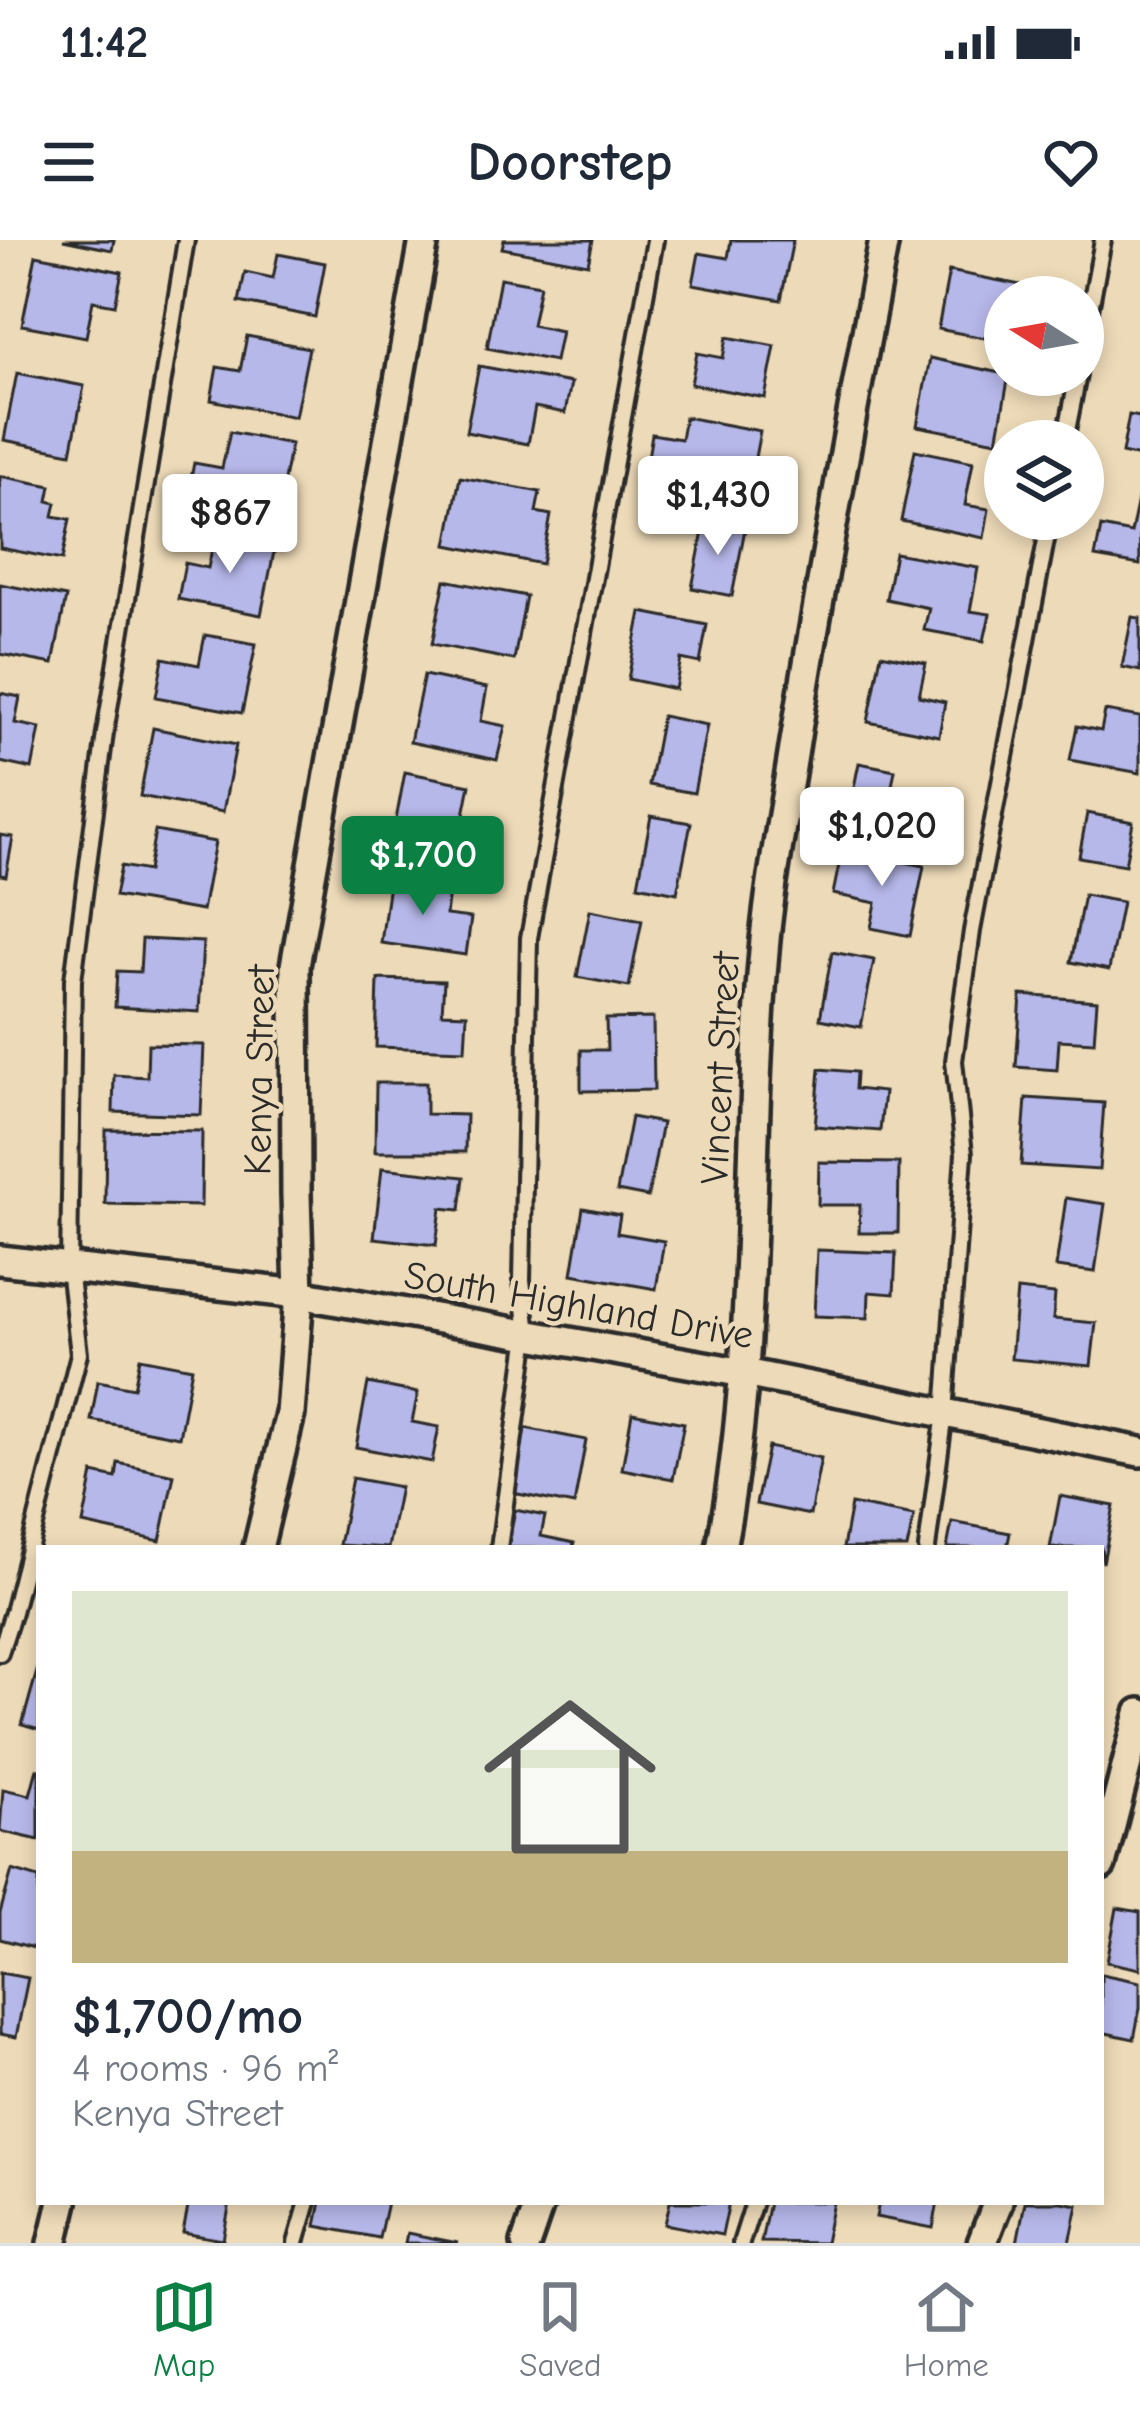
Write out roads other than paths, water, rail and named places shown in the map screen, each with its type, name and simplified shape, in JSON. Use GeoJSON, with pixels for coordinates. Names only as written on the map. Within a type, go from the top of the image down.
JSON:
{"type":"FeatureCollection","features":[{"type":"Feature","properties":{"kind":"street","name":"Kenya Street"},"geometry":{"type":"LineString","coordinates":[[259,1545],[290,1414],[299,1294],[295,966],[424,240]]}},
{"type":"Feature","properties":{"kind":"street","name":"Vincent Street"},"geometry":{"type":"LineString","coordinates":[[722,1545],[744,1373],[757,1033],[766,932],[820,586],[884,240]]}},
{"type":"Feature","properties":{"kind":"street","name":"South Highland Drive"},"geometry":{"type":"LineString","coordinates":[[0,1260],[299,1294],[744,1373],[1140,1452]]}},
{"type":"Feature","properties":{"kind":"street"},"geometry":{"type":"LineString","coordinates":[[1104,1853],[1140,1712]]}},
{"type":"Feature","properties":{"kind":"street"},"geometry":{"type":"LineString","coordinates":[[53,2243],[62,2205]]}},
{"type":"Feature","properties":{"kind":"street"},"geometry":{"type":"LineString","coordinates":[[526,2243],[539,2205]]}},
{"type":"Feature","properties":{"kind":"street"},"geometry":{"type":"LineString","coordinates":[[982,2243],[997,2205]]}},
{"type":"Feature","properties":{"kind":"lane"},"geometry":{"type":"LineString","coordinates":[[0,1653],[80,1354],[69,1268],[73,980],[105,734],[186,240]]}},
{"type":"Feature","properties":{"kind":"lane"},"geometry":{"type":"LineString","coordinates":[[499,1545],[528,1334],[522,1280],[529,938],[655,240]]}},
{"type":"Feature","properties":{"kind":"lane"},"geometry":{"type":"LineString","coordinates":[[1096,276],[1103,240]]}},
{"type":"Feature","properties":{"kind":"lane"},"geometry":{"type":"LineString","coordinates":[[927,1545],[945,1413],[964,1154],[954,1061],[972,931],[1046,540]]}},
{"type":"Feature","properties":{"kind":"lane"},"geometry":{"type":"LineString","coordinates":[[296,2243],[307,2205]]}},
{"type":"Feature","properties":{"kind":"lane"},"geometry":{"type":"LineString","coordinates":[[741,2243],[753,2205]]}}]}
